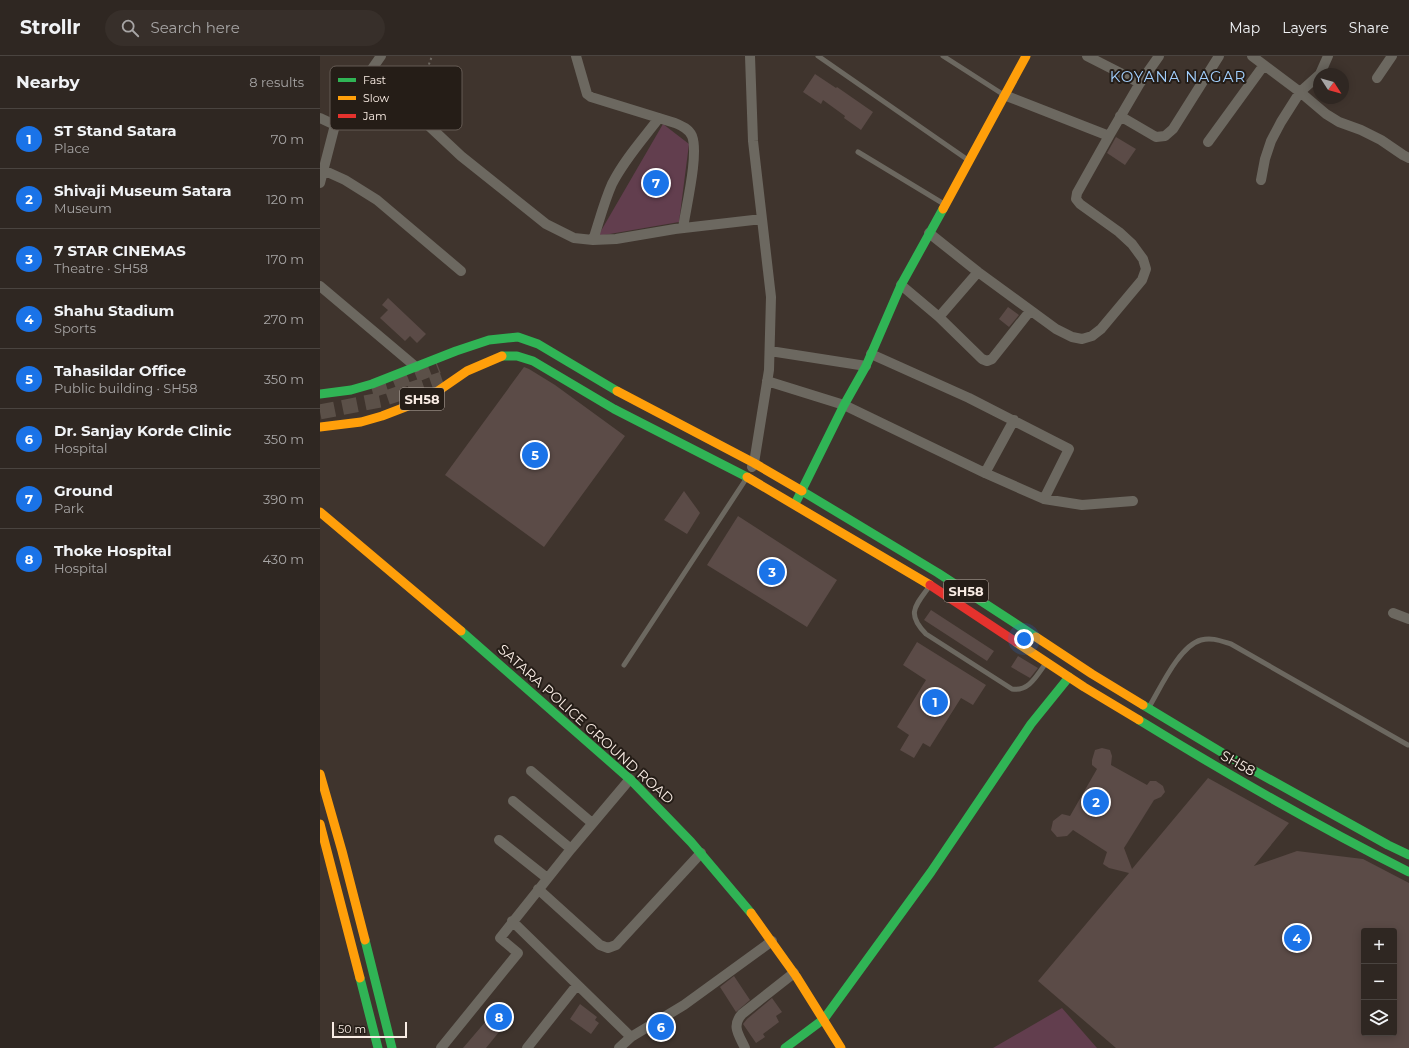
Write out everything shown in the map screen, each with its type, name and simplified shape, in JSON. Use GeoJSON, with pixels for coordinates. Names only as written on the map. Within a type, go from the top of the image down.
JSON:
{"type":"FeatureCollection","features":[{"type":"Feature","properties":{"kind":"main road"},"geometry":{"type":"LineString","coordinates":[[794,505],[844,405],[866,366],[901,285],[1026,56]]}},
{"type":"Feature","properties":{"kind":"main road","name":"SH58"},"geometry":{"type":"LineString","coordinates":[[320,394],[350,390],[394,376],[456,351],[489,340],[518,337],[538,344],[622,394],[754,463],[802,491],[938,573],[1148,708],[1226,755],[1409,855]]}},
{"type":"Feature","properties":{"kind":"main road"},"geometry":{"type":"LineString","coordinates":[[438,366],[489,340]]}},
{"type":"Feature","properties":{"kind":"main road","name":"SH58"},"geometry":{"type":"LineString","coordinates":[[320,427],[361,422],[408,406],[438,391],[467,371],[503,356],[518,356],[533,361],[614,409],[748,477],[930,585],[1069,677],[1218,768],[1374,855],[1409,872]]}},
{"type":"Feature","properties":{"kind":"main road"},"geometry":{"type":"LineString","coordinates":[[574,385],[582,370]]}},
{"type":"Feature","properties":{"kind":"main road"},"geometry":{"type":"LineString","coordinates":[[442,379],[467,371]]}},
{"type":"Feature","properties":{"kind":"main road","name":"SATARA POLICE GROUND ROAD"},"geometry":{"type":"LineString","coordinates":[[320,512],[440,612],[630,779],[667,816],[701,853],[772,940],[824,1019],[841,1048]]}},
{"type":"Feature","properties":{"kind":"main road"},"geometry":{"type":"LineString","coordinates":[[785,1048],[824,1019],[931,872],[1031,724],[1069,677]]}},
{"type":"Feature","properties":{"kind":"main road"},"geometry":{"type":"LineString","coordinates":[[320,774],[342,851],[392,1048]]}},
{"type":"Feature","properties":{"kind":"main road"},"geometry":{"type":"LineString","coordinates":[[1279,802],[1286,789]]}},
{"type":"Feature","properties":{"kind":"main road"},"geometry":{"type":"LineString","coordinates":[[320,824],[378,1048]]}},
{"type":"Feature","properties":{"kind":"street"},"geometry":{"type":"LineString","coordinates":[[374,66],[381,56]]}},
{"type":"Feature","properties":{"kind":"street"},"geometry":{"type":"LineString","coordinates":[[576,56],[587,94],[590,98],[675,123],[685,127],[692,136],[695,153],[683,228]]}},
{"type":"Feature","properties":{"kind":"street"},"geometry":{"type":"LineString","coordinates":[[748,477],[754,463],[767,381],[770,351],[771,297],[753,141],[750,56]]}},
{"type":"Feature","properties":{"kind":"street"},"geometry":{"type":"LineString","coordinates":[[1087,56],[1104,60],[1140,83]]}},
{"type":"Feature","properties":{"kind":"street"},"geometry":{"type":"LineString","coordinates":[[929,233],[978,272],[1056,329],[1072,337],[1082,339],[1092,336],[1101,329],[1142,280],[1146,269],[1142,259],[1132,244],[1119,232],[1080,204],[1076,199],[1077,193],[1120,116],[1140,83],[1159,56]]}},
{"type":"Feature","properties":{"kind":"street"},"geometry":{"type":"LineString","coordinates":[[1120,116],[1156,137],[1165,136],[1173,129],[1220,56]]}},
{"type":"Feature","properties":{"kind":"street"},"geometry":{"type":"LineString","coordinates":[[1252,56],[1300,92],[1326,114],[1339,122],[1367,134],[1409,158]]}},
{"type":"Feature","properties":{"kind":"street"},"geometry":{"type":"LineString","coordinates":[[1322,68],[1328,56]]}},
{"type":"Feature","properties":{"kind":"street"},"geometry":{"type":"LineString","coordinates":[[1377,78],[1392,56]]}},
{"type":"Feature","properties":{"kind":"street"},"geometry":{"type":"LineString","coordinates":[[1208,142],[1264,65]]}},
{"type":"Feature","properties":{"kind":"street"},"geometry":{"type":"LineString","coordinates":[[1261,180],[1265,159],[1271,141],[1300,92],[1313,80]]}},
{"type":"Feature","properties":{"kind":"street"},"geometry":{"type":"LineString","coordinates":[[1004,95],[1110,136]]}},
{"type":"Feature","properties":{"kind":"street"},"geometry":{"type":"LineString","coordinates":[[320,118],[330,123]]}},
{"type":"Feature","properties":{"kind":"street"},"geometry":{"type":"LineString","coordinates":[[593,240],[612,183],[659,118]]}},
{"type":"Feature","properties":{"kind":"street"},"geometry":{"type":"LineString","coordinates":[[320,183],[322,170],[334,130]]}},
{"type":"Feature","properties":{"kind":"street"},"geometry":{"type":"LineString","coordinates":[[433,130],[461,156],[546,224],[574,238],[593,240],[616,239],[683,228],[762,220]]}},
{"type":"Feature","properties":{"kind":"street"},"geometry":{"type":"LineString","coordinates":[[322,170],[344,180],[377,200],[461,272]]}},
{"type":"Feature","properties":{"kind":"street"},"geometry":{"type":"LineString","coordinates":[[939,317],[978,272]]}},
{"type":"Feature","properties":{"kind":"street"},"geometry":{"type":"LineString","coordinates":[[901,285],[939,317],[982,359],[987,361],[992,359],[1030,310]]}},
{"type":"Feature","properties":{"kind":"street"},"geometry":{"type":"LineString","coordinates":[[320,286],[416,367]]}},
{"type":"Feature","properties":{"kind":"street"},"geometry":{"type":"LineString","coordinates":[[770,351],[866,366]]}},
{"type":"Feature","properties":{"kind":"street"},"geometry":{"type":"LineString","coordinates":[[871,354],[1014,420],[1069,449],[1044,499]]}},
{"type":"Feature","properties":{"kind":"street"},"geometry":{"type":"LineString","coordinates":[[767,381],[844,405],[985,473],[1044,499],[1082,505],[1134,501]]}},
{"type":"Feature","properties":{"kind":"street"},"geometry":{"type":"LineString","coordinates":[[985,473],[1014,420]]}},
{"type":"Feature","properties":{"kind":"street"},"geometry":{"type":"LineString","coordinates":[[1394,613],[1409,618]]}},
{"type":"Feature","properties":{"kind":"street"},"geometry":{"type":"LineString","coordinates":[[531,771],[592,823]]}},
{"type":"Feature","properties":{"kind":"street"},"geometry":{"type":"LineString","coordinates":[[441,1048],[518,953],[500,938],[538,889],[630,779]]}},
{"type":"Feature","properties":{"kind":"street"},"geometry":{"type":"LineString","coordinates":[[513,801],[571,849]]}},
{"type":"Feature","properties":{"kind":"street"},"geometry":{"type":"LineString","coordinates":[[499,840],[547,878]]}},
{"type":"Feature","properties":{"kind":"street"},"geometry":{"type":"LineString","coordinates":[[538,889],[600,944],[608,948],[616,945],[701,853]]}},
{"type":"Feature","properties":{"kind":"street"},"geometry":{"type":"LineString","coordinates":[[512,921],[631,1037]]}},
{"type":"Feature","properties":{"kind":"street"},"geometry":{"type":"LineString","coordinates":[[619,1048],[631,1037],[684,1005],[772,940]]}},
{"type":"Feature","properties":{"kind":"street"},"geometry":{"type":"LineString","coordinates":[[745,1048],[736,1027],[737,1020],[742,1014],[794,973]]}},
{"type":"Feature","properties":{"kind":"street"},"geometry":{"type":"LineString","coordinates":[[527,1048],[577,985]]}},
{"type":"Feature","properties":{"kind":"lane"},"geometry":{"type":"LineString","coordinates":[[818,56],[969,161]]}},
{"type":"Feature","properties":{"kind":"lane"},"geometry":{"type":"LineString","coordinates":[[943,56],[1004,95]]}},
{"type":"Feature","properties":{"kind":"lane"},"geometry":{"type":"LineString","coordinates":[[858,152],[944,204]]}},
{"type":"Feature","properties":{"kind":"lane"},"geometry":{"type":"LineString","coordinates":[[624,665],[748,477]]}},
{"type":"Feature","properties":{"kind":"lane"},"geometry":{"type":"LineString","coordinates":[[938,573],[917,604],[913,616],[917,626],[926,634],[1012,689],[1018,690],[1030,685],[1055,649]]}},
{"type":"Feature","properties":{"kind":"lane"},"geometry":{"type":"LineString","coordinates":[[1148,708],[1186,648],[1200,640],[1216,639],[1231,644],[1408,745]]}},
{"type":"Feature","properties":{"kind":"path"},"geometry":{"type":"LineString","coordinates":[[428,66],[432,56]]}},
{"type":"Feature","properties":{"kind":"shaded area"},"geometry":{"type":"Polygon","coordinates":[[[663,124],[689,144],[679,222],[598,236],[663,124]]]}},
{"type":"Feature","properties":{"kind":"shaded area"},"geometry":{"type":"Polygon","coordinates":[[[1062,1008],[1097,1048],[993,1048],[1062,1008]]]}},
{"type":"Feature","properties":{"kind":"building"},"geometry":{"type":"Polygon","coordinates":[[[815,74],[873,112],[861,130],[823,100],[821,104],[803,92],[815,74]]]}},
{"type":"Feature","properties":{"kind":"building"},"geometry":{"type":"Polygon","coordinates":[[[1116,137],[1136,149],[1125,165],[1107,153],[1116,137]]]}},
{"type":"Feature","properties":{"kind":"building"},"geometry":{"type":"Polygon","coordinates":[[[388,298],[426,334],[417,343],[410,336],[405,341],[380,318],[388,310],[382,305],[388,298]]]}},
{"type":"Feature","properties":{"kind":"building"},"geometry":{"type":"Polygon","coordinates":[[[1008,307],[1019,315],[1009,327],[999,319],[1008,307]]]}},
{"type":"Feature","properties":{"kind":"building"},"geometry":{"type":"Polygon","coordinates":[[[524,367],[555,385],[625,436],[544,547],[445,475],[524,367]]]}},
{"type":"Feature","properties":{"kind":"building"},"geometry":{"type":"Polygon","coordinates":[[[684,491],[700,513],[687,534],[664,520],[684,491]]]}},
{"type":"Feature","properties":{"kind":"building"},"geometry":{"type":"Polygon","coordinates":[[[738,516],[837,580],[807,627],[707,565],[738,516]]]}},
{"type":"Feature","properties":{"kind":"building"},"geometry":{"type":"Polygon","coordinates":[[[931,610],[994,651],[987,661],[924,620],[931,610]]]}},
{"type":"Feature","properties":{"kind":"building"},"geometry":{"type":"Polygon","coordinates":[[[917,642],[986,685],[973,705],[961,698],[930,747],[923,743],[914,758],[900,750],[909,735],[897,727],[926,680],[903,665],[917,642]]]}},
{"type":"Feature","properties":{"kind":"building"},"geometry":{"type":"Polygon","coordinates":[[[1018,656],[1038,668],[1030,678],[1011,667],[1018,656]]]}},
{"type":"Feature","properties":{"kind":"building"},"geometry":{"type":"Polygon","coordinates":[[[1102,748],[1110,750],[1112,756],[1111,765],[1147,785],[1150,781],[1156,781],[1163,786],[1165,792],[1161,797],[1154,800],[1124,848],[1132,869],[1208,778],[1289,823],[1254,866],[1297,851],[1363,859],[1409,883],[1409,1048],[1116,1048],[1038,981],[1129,873],[1109,868],[1103,864],[1107,852],[1073,830],[1067,836],[1057,837],[1051,830],[1053,821],[1062,814],[1070,816],[1097,769],[1092,765],[1095,750],[1102,748]]]}},
{"type":"Feature","properties":{"kind":"building"},"geometry":{"type":"Polygon","coordinates":[[[734,976],[750,1000],[736,1012],[720,987],[734,976]]]}},
{"type":"Feature","properties":{"kind":"building"},"geometry":{"type":"Polygon","coordinates":[[[772,998],[782,1012],[776,1016],[779,1022],[763,1034],[765,1037],[756,1043],[743,1024],[772,998]]]}},
{"type":"Feature","properties":{"kind":"building"},"geometry":{"type":"Polygon","coordinates":[[[580,1004],[597,1017],[595,1020],[599,1023],[591,1034],[570,1019],[580,1004]]]}},
{"type":"Feature","properties":{"kind":"building"},"geometry":{"type":"Polygon","coordinates":[[[498,1007],[510,1017],[486,1048],[463,1048],[498,1007]]]}},
{"type":"Feature","properties":{"kind":"building"},"geometry":{"type":"Polygon","coordinates":[[[668,1022],[675,1033],[659,1042],[653,1032],[668,1022]]]}},
{"type":"Feature","properties":{"kind":"tunnel"},"geometry":{"type":"LineString","coordinates":[[372,390],[438,366]]}},
{"type":"Feature","properties":{"kind":"tunnel"},"geometry":{"type":"LineString","coordinates":[[320,412],[380,400],[442,379]]}},
{"type":"Feature","properties":{"kind":"traffic: fast"},"geometry":{"type":"LineString","coordinates":[[797,500],[844,405],[866,366],[901,285],[943,209]]}},
{"type":"Feature","properties":{"kind":"traffic: fast"},"geometry":{"type":"LineString","coordinates":[[320,394],[351,390],[372,384],[456,351],[489,340],[518,337],[538,344],[617,391]]}},
{"type":"Feature","properties":{"kind":"traffic: fast"},"geometry":{"type":"LineString","coordinates":[[502,356],[517,356],[533,361],[614,409],[747,477]]}},
{"type":"Feature","properties":{"kind":"traffic: fast"},"geometry":{"type":"LineString","coordinates":[[802,491],[938,573],[1036,637]]}},
{"type":"Feature","properties":{"kind":"traffic: fast"},"geometry":{"type":"LineString","coordinates":[[461,631],[632,781],[691,842],[751,913]]}},
{"type":"Feature","properties":{"kind":"traffic: fast"},"geometry":{"type":"LineString","coordinates":[[785,1048],[824,1019],[931,872],[1031,724],[1069,677]]}},
{"type":"Feature","properties":{"kind":"traffic: fast"},"geometry":{"type":"LineString","coordinates":[[1143,705],[1226,755],[1388,845],[1409,855]]}},
{"type":"Feature","properties":{"kind":"traffic: fast"},"geometry":{"type":"LineString","coordinates":[[1139,720],[1272,799],[1409,872]]}},
{"type":"Feature","properties":{"kind":"traffic: fast"},"geometry":{"type":"LineString","coordinates":[[365,940],[392,1048]]}},
{"type":"Feature","properties":{"kind":"traffic: fast"},"geometry":{"type":"LineString","coordinates":[[360,978],[378,1048]]}},
{"type":"Feature","properties":{"kind":"traffic: slow"},"geometry":{"type":"LineString","coordinates":[[943,209],[1026,56]]}},
{"type":"Feature","properties":{"kind":"traffic: slow"},"geometry":{"type":"LineString","coordinates":[[320,427],[361,422],[408,406],[438,391],[467,371],[502,356]]}},
{"type":"Feature","properties":{"kind":"traffic: slow"},"geometry":{"type":"LineString","coordinates":[[617,391],[754,463],[802,491]]}},
{"type":"Feature","properties":{"kind":"traffic: slow"},"geometry":{"type":"LineString","coordinates":[[747,477],[930,585]]}},
{"type":"Feature","properties":{"kind":"traffic: slow"},"geometry":{"type":"LineString","coordinates":[[320,512],[461,631]]}},
{"type":"Feature","properties":{"kind":"traffic: slow"},"geometry":{"type":"LineString","coordinates":[[1036,637],[1143,705]]}},
{"type":"Feature","properties":{"kind":"traffic: slow"},"geometry":{"type":"LineString","coordinates":[[1016,642],[1084,687],[1139,720]]}},
{"type":"Feature","properties":{"kind":"traffic: slow"},"geometry":{"type":"LineString","coordinates":[[320,774],[365,940]]}},
{"type":"Feature","properties":{"kind":"traffic: slow"},"geometry":{"type":"LineString","coordinates":[[320,824],[360,978]]}},
{"type":"Feature","properties":{"kind":"traffic: slow"},"geometry":{"type":"LineString","coordinates":[[751,913],[796,976],[841,1048]]}},
{"type":"Feature","properties":{"kind":"traffic: jam"},"geometry":{"type":"LineString","coordinates":[[930,585],[1016,642]]}},
{"type":"Feature","properties":{"kind":"place","name":"Ground"},"geometry":{"type":"Point","coordinates":[656,183]}},
{"type":"Feature","properties":{"kind":"place","name":"Tahasildar Office"},"geometry":{"type":"Point","coordinates":[535,455]}},
{"type":"Feature","properties":{"kind":"place","name":"7 STAR CINEMAS"},"geometry":{"type":"Point","coordinates":[772,572]}},
{"type":"Feature","properties":{"kind":"place","name":"ST Stand Satara"},"geometry":{"type":"Point","coordinates":[935,702]}},
{"type":"Feature","properties":{"kind":"place","name":"Shivaji Museum Satara"},"geometry":{"type":"Point","coordinates":[1096,802]}},
{"type":"Feature","properties":{"kind":"place","name":"Shahu Stadium"},"geometry":{"type":"Point","coordinates":[1297,938]}},
{"type":"Feature","properties":{"kind":"place","name":"Thoke Hospital"},"geometry":{"type":"Point","coordinates":[499,1017]}},
{"type":"Feature","properties":{"kind":"place","name":"Dr. Sanjay Korde Clinic"},"geometry":{"type":"Point","coordinates":[661,1027]}},
{"type":"Feature","properties":{"kind":"district","name":"KOYANA NAGAR"},"geometry":{"type":"Point","coordinates":[1178,77]}}]}
